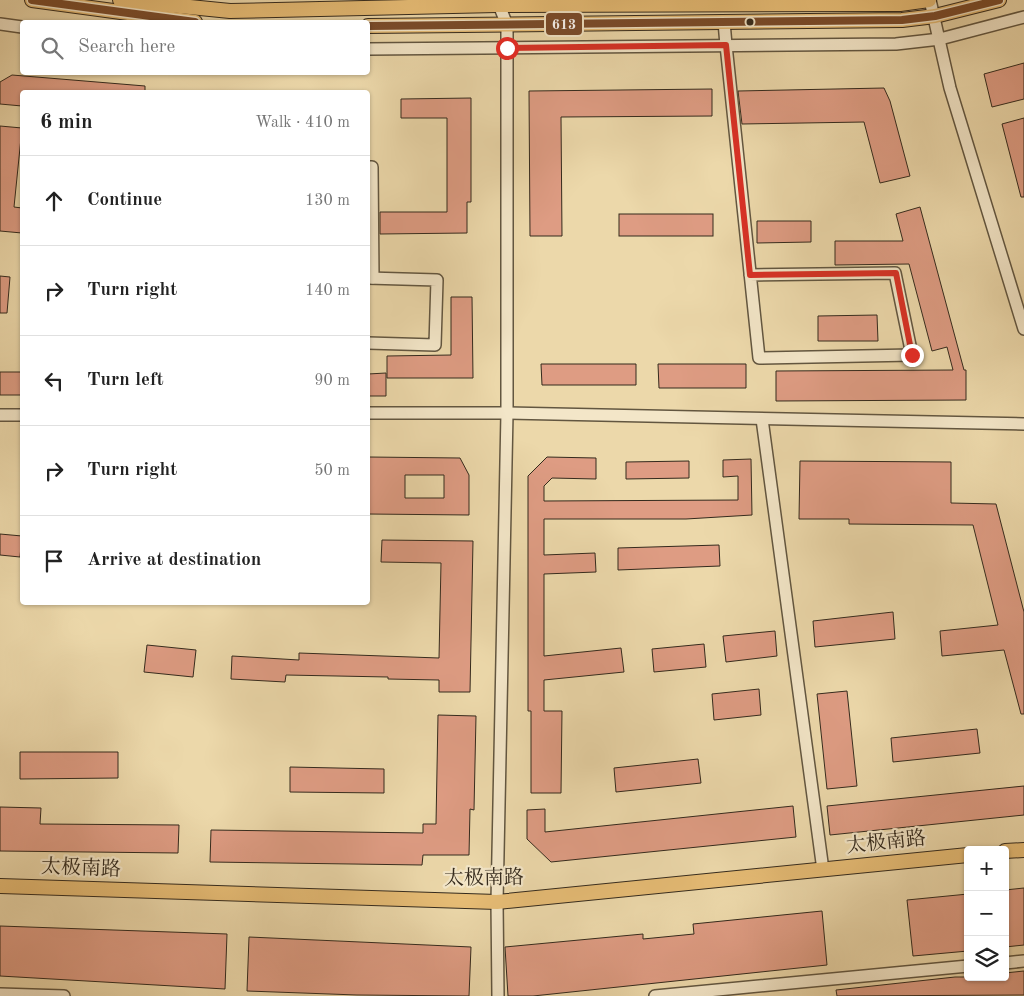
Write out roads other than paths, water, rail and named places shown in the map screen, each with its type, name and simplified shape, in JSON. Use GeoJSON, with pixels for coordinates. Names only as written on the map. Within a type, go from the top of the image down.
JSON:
{"type":"FeatureCollection","features":[{"type":"Feature","properties":{"kind":"main road"},"geometry":{"type":"LineString","coordinates":[[32,0],[180,20]]}},
{"type":"Feature","properties":{"kind":"main road"},"geometry":{"type":"LineString","coordinates":[[120,0],[230,11],[497,2],[900,4],[930,0]]}},
{"type":"Feature","properties":{"kind":"main road"},"geometry":{"type":"LineString","coordinates":[[370,26],[902,20],[935,16],[999,0]]}},
{"type":"Feature","properties":{"kind":"main road"},"geometry":{"type":"LineString","coordinates":[[1009,852],[1024,850]]}},
{"type":"Feature","properties":{"kind":"main road","name":"太极南路"},"geometry":{"type":"LineString","coordinates":[[0,886],[496,902],[964,855]]}},
{"type":"Feature","properties":{"kind":"street"},"geometry":{"type":"LineString","coordinates":[[930,0],[950,88],[1024,329]]}},
{"type":"Feature","properties":{"kind":"street"},"geometry":{"type":"LineString","coordinates":[[497,2],[507,25],[507,413],[496,902],[498,996]]}},
{"type":"Feature","properties":{"kind":"street"},"geometry":{"type":"LineString","coordinates":[[370,49],[896,44],[940,39],[1024,16]]}},
{"type":"Feature","properties":{"kind":"street"},"geometry":{"type":"LineString","coordinates":[[724,22],[726,45],[750,275],[759,358],[912,355],[896,273],[750,275]]}},
{"type":"Feature","properties":{"kind":"street"},"geometry":{"type":"LineString","coordinates":[[0,24],[20,27]]}},
{"type":"Feature","properties":{"kind":"street"},"geometry":{"type":"LineString","coordinates":[[370,167],[372,167],[370,278],[437,280],[435,344],[370,343]]}},
{"type":"Feature","properties":{"kind":"street"},"geometry":{"type":"LineString","coordinates":[[370,413],[507,413],[1024,424]]}},
{"type":"Feature","properties":{"kind":"street"},"geometry":{"type":"LineString","coordinates":[[0,415],[20,414]]}},
{"type":"Feature","properties":{"kind":"street"},"geometry":{"type":"LineString","coordinates":[[762,418],[823,870]]}},
{"type":"Feature","properties":{"kind":"street"},"geometry":{"type":"LineString","coordinates":[[1009,962],[1024,961]]}},
{"type":"Feature","properties":{"kind":"street"},"geometry":{"type":"LineString","coordinates":[[655,996],[964,966]]}},
{"type":"Feature","properties":{"kind":"street"},"geometry":{"type":"LineString","coordinates":[[0,994],[64,996]]}}]}
